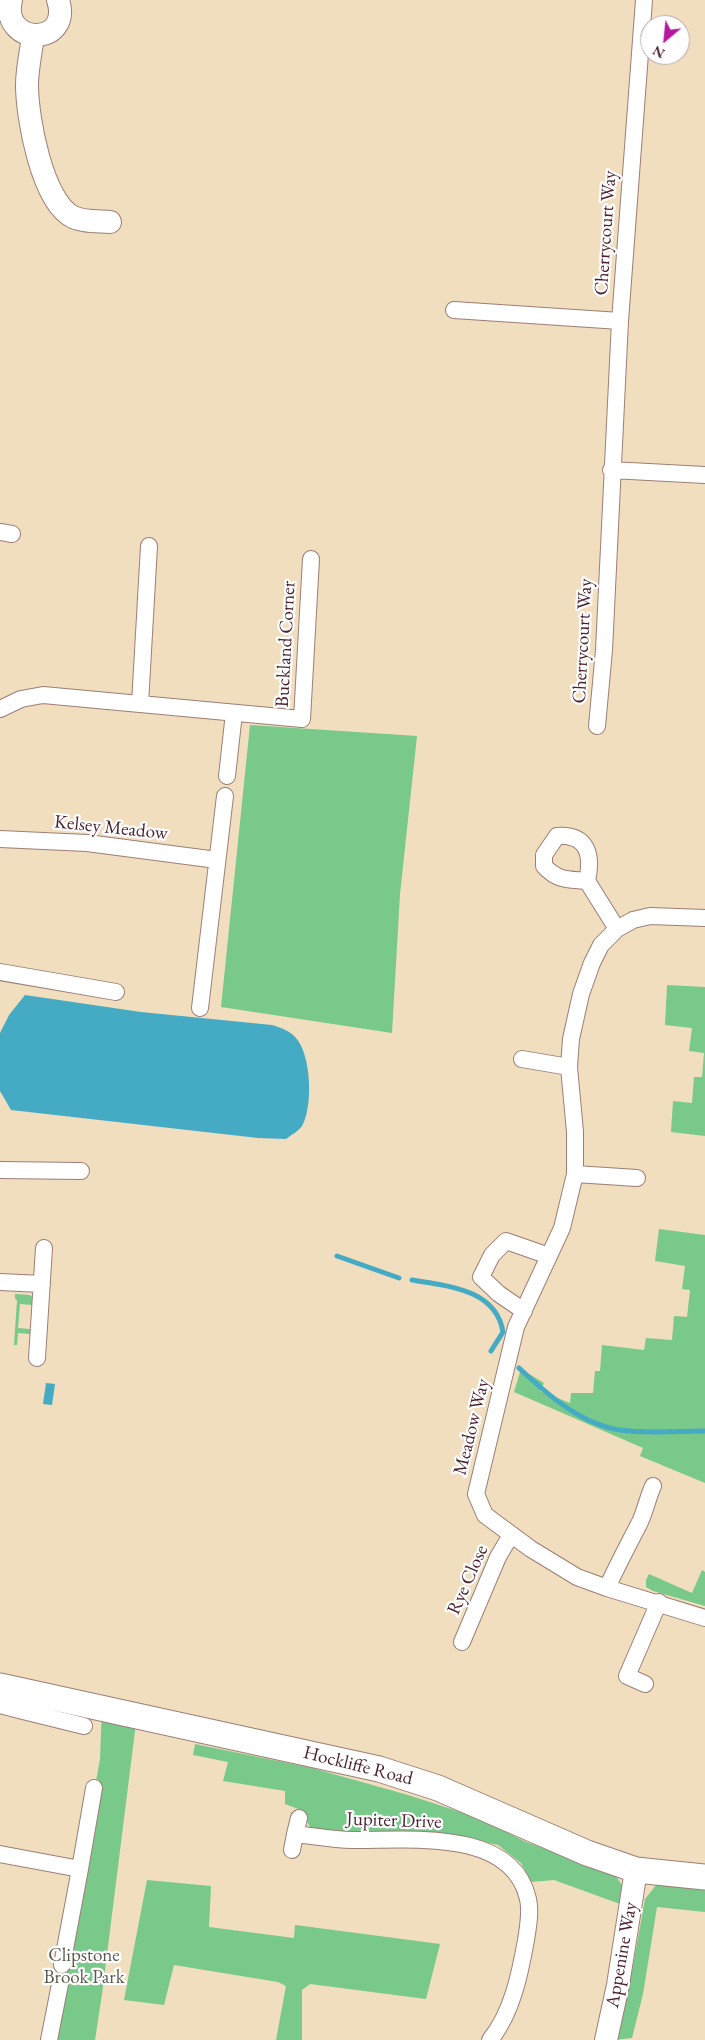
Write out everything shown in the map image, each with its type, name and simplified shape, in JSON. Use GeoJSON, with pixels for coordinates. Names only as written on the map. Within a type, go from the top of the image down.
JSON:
{"type":"FeatureCollection","features":[{"type":"Feature","properties":{"kind":"main road","name":"Hockliffe Road"},"geometry":{"type":"LineString","coordinates":[[0,1686],[24,1701],[379,1769],[438,1788],[587,1853],[636,1870],[705,1877]]}},
{"type":"Feature","properties":{"kind":"street"},"geometry":{"type":"LineString","coordinates":[[11,0],[9,9],[13,24],[18,30],[33,36],[48,32],[58,22],[60,7],[58,0]]}},
{"type":"Feature","properties":{"kind":"street","name":"Cherrycourt Way"},"geometry":{"type":"LineString","coordinates":[[597,726],[604,650],[611,470],[620,321],[644,0]]}},
{"type":"Feature","properties":{"kind":"street"},"geometry":{"type":"LineString","coordinates":[[33,36],[27,82],[28,111],[32,133],[49,189],[58,206],[73,218],[110,222]]}},
{"type":"Feature","properties":{"kind":"street"},"geometry":{"type":"LineString","coordinates":[[454,310],[620,321]]}},
{"type":"Feature","properties":{"kind":"street"},"geometry":{"type":"LineString","coordinates":[[611,470],[705,476]]}},
{"type":"Feature","properties":{"kind":"street"},"geometry":{"type":"LineString","coordinates":[[140,704],[149,546]]}},
{"type":"Feature","properties":{"kind":"street","name":"Buckland Corner"},"geometry":{"type":"LineString","coordinates":[[0,709],[21,699],[43,695],[302,719],[311,560]]}},
{"type":"Feature","properties":{"kind":"street"},"geometry":{"type":"LineString","coordinates":[[227,776],[234,713]]}},
{"type":"Feature","properties":{"kind":"street"},"geometry":{"type":"LineString","coordinates":[[200,1008],[225,796]]}},
{"type":"Feature","properties":{"kind":"street","name":"Kelsey Meadow"},"geometry":{"type":"LineString","coordinates":[[0,839],[87,843],[217,860]]}},
{"type":"Feature","properties":{"kind":"street"},"geometry":{"type":"LineString","coordinates":[[587,881],[617,929]]}},
{"type":"Feature","properties":{"kind":"street","name":"Meadow Way"},"geometry":{"type":"LineString","coordinates":[[705,918],[650,916],[633,920],[617,929],[601,945],[592,963],[581,994],[571,1039],[569,1066],[575,1132],[575,1174],[562,1228],[516,1327],[476,1494],[485,1515],[511,1535],[577,1576],[607,1588],[658,1602],[705,1618]]}},
{"type":"Feature","properties":{"kind":"street"},"geometry":{"type":"LineString","coordinates":[[0,972],[116,992]]}},
{"type":"Feature","properties":{"kind":"street"},"geometry":{"type":"LineString","coordinates":[[522,1059],[569,1066]]}},
{"type":"Feature","properties":{"kind":"street"},"geometry":{"type":"LineString","coordinates":[[0,1170],[81,1171]]}},
{"type":"Feature","properties":{"kind":"street"},"geometry":{"type":"LineString","coordinates":[[575,1174],[637,1178]]}},
{"type":"Feature","properties":{"kind":"street"},"geometry":{"type":"LineString","coordinates":[[524,1311],[499,1294],[481,1277],[492,1255],[506,1241],[550,1256]]}},
{"type":"Feature","properties":{"kind":"street"},"geometry":{"type":"LineString","coordinates":[[37,1358],[44,1248]]}},
{"type":"Feature","properties":{"kind":"street"},"geometry":{"type":"LineString","coordinates":[[0,1282],[42,1284]]}},
{"type":"Feature","properties":{"kind":"street"},"geometry":{"type":"LineString","coordinates":[[607,1588],[630,1537],[640,1522],[644,1505],[653,1486]]}},
{"type":"Feature","properties":{"kind":"street","name":"Rye Close"},"geometry":{"type":"LineString","coordinates":[[462,1642],[498,1558],[511,1535]]}},
{"type":"Feature","properties":{"kind":"street"},"geometry":{"type":"LineString","coordinates":[[645,1684],[627,1676],[658,1602]]}},
{"type":"Feature","properties":{"kind":"street"},"geometry":{"type":"LineString","coordinates":[[0,1705],[24,1701],[84,1726]]}},
{"type":"Feature","properties":{"kind":"street"},"geometry":{"type":"LineString","coordinates":[[62,1964],[94,1788]]}},
{"type":"Feature","properties":{"kind":"street","name":"Jupiter Drive"},"geometry":{"type":"LineString","coordinates":[[299,1818],[293,1842],[411,1839],[447,1842],[482,1849],[504,1860],[519,1877],[528,1899],[529,1921],[521,1971],[506,2011],[490,2040]]}},
{"type":"Feature","properties":{"kind":"street"},"geometry":{"type":"LineString","coordinates":[[0,1854],[80,1869]]}},
{"type":"Feature","properties":{"kind":"street","name":"Appenine Way"},"geometry":{"type":"LineString","coordinates":[[606,2040],[618,1985],[636,1870]]}},
{"type":"Feature","properties":{"kind":"street"},"geometry":{"type":"LineString","coordinates":[[49,2040],[60,1984]]}},
{"type":"Feature","properties":{"kind":"green space"},"geometry":{"type":"Polygon","coordinates":[[[250,725],[417,736],[400,894],[392,1033],[221,1007],[250,725]]]}},
{"type":"Feature","properties":{"kind":"green space"},"geometry":{"type":"Polygon","coordinates":[[[667,985],[705,987],[705,1136],[671,1132],[673,1101],[692,1103],[694,1077],[702,1077],[704,1053],[689,1051],[692,1028],[665,1025],[667,985]]]}},
{"type":"Feature","properties":{"kind":"green space"},"geometry":{"type":"Polygon","coordinates":[[[659,1229],[705,1235],[705,1483],[640,1456],[643,1448],[514,1392],[521,1369],[544,1383],[540,1391],[570,1403],[571,1393],[593,1393],[595,1371],[600,1371],[602,1345],[644,1350],[646,1338],[672,1340],[674,1316],[687,1317],[690,1290],[682,1289],[685,1266],[655,1261],[659,1229]]]}},
{"type":"Feature","properties":{"kind":"green space"},"geometry":{"type":"Polygon","coordinates":[[[15,1294],[30,1295],[33,1298],[32,1305],[20,1304],[18,1328],[30,1329],[30,1334],[18,1333],[17,1345],[14,1345],[17,1300],[15,1299],[15,1294]]]}},
{"type":"Feature","properties":{"kind":"green space"},"geometry":{"type":"Polygon","coordinates":[[[702,1570],[705,1572],[705,1606],[653,1591],[646,1587],[646,1580],[649,1574],[692,1593],[702,1570]]]}},
{"type":"Feature","properties":{"kind":"green space","name":"Clipstone Brook Park"},"geometry":{"type":"Polygon","coordinates":[[[102,1708],[137,1715],[95,2040],[49,2040],[100,1759],[102,1708]]]}},
{"type":"Feature","properties":{"kind":"green space"},"geometry":{"type":"Polygon","coordinates":[[[195,1744],[312,1768],[408,1795],[479,1818],[524,1841],[615,1875],[624,1888],[620,1904],[554,1880],[531,1882],[521,1863],[498,1845],[451,1835],[415,1831],[391,1834],[375,1839],[311,1829],[301,1810],[285,1804],[285,1791],[223,1781],[228,1762],[193,1755],[195,1744]]]}},
{"type":"Feature","properties":{"kind":"green space"},"geometry":{"type":"Polygon","coordinates":[[[147,1880],[211,1886],[209,1927],[294,1938],[295,1925],[440,1944],[426,1999],[310,1984],[302,1990],[302,2040],[276,2040],[286,1986],[278,1982],[174,1965],[164,2005],[124,2000],[147,1880]]]}},
{"type":"Feature","properties":{"kind":"green space"},"geometry":{"type":"Polygon","coordinates":[[[656,1885],[705,1888],[705,1912],[657,1907],[643,1994],[632,2038],[614,2040],[633,1966],[645,1899],[656,1885]]]}},
{"type":"Feature","properties":{"kind":"water"},"geometry":{"type":"Polygon","coordinates":[[[25,995],[141,1012],[272,1025],[285,1030],[296,1038],[305,1056],[309,1092],[303,1124],[286,1139],[258,1138],[11,1110],[0,1091],[0,1033],[9,1015],[25,995]]]}},
{"type":"Feature","properties":{"kind":"water"},"geometry":{"type":"Polygon","coordinates":[[[46,1383],[55,1384],[52,1405],[43,1404],[46,1383]]]}},
{"type":"Feature","properties":{"kind":"waterway"},"geometry":{"type":"LineString","coordinates":[[337,1256],[399,1278]]}},
{"type":"Feature","properties":{"kind":"waterway"},"geometry":{"type":"LineString","coordinates":[[412,1280],[468,1292],[480,1298],[491,1307],[499,1318],[503,1332],[491,1351]]}},
{"type":"Feature","properties":{"kind":"waterway"},"geometry":{"type":"LineString","coordinates":[[519,1368],[541,1388],[578,1415],[605,1427],[641,1432],[705,1431]]}}]}
